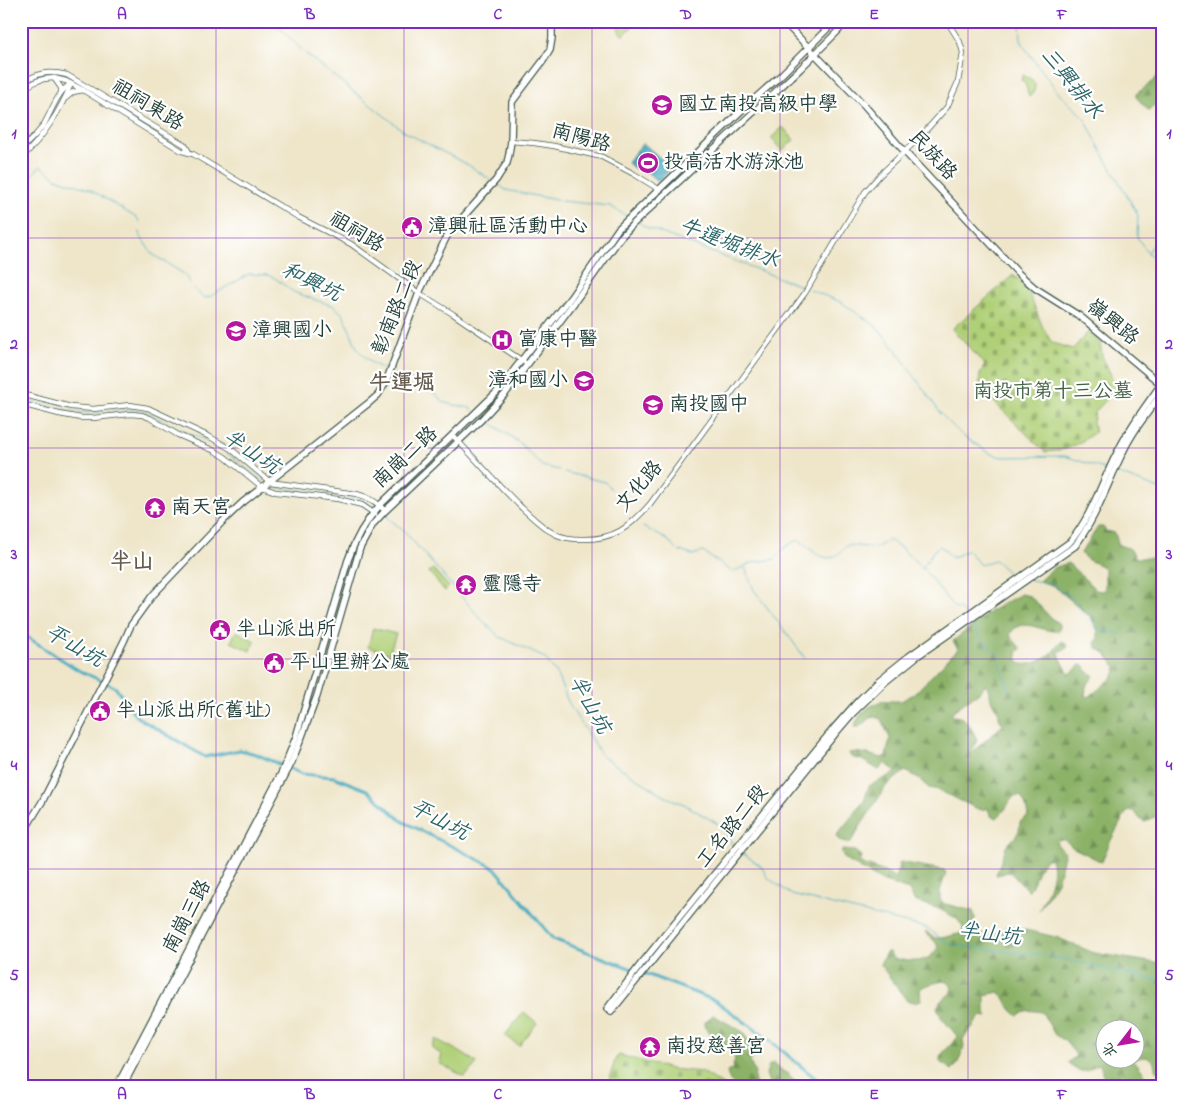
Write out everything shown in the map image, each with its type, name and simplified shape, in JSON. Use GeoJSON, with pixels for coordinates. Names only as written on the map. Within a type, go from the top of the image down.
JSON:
{"type":"FeatureCollection","features":[{"type":"Feature","properties":{"kind":"main road","name":"彰南路二段"},"geometry":{"type":"LineString","coordinates":[[21,836],[42,802],[131,625],[152,596],[239,505],[370,402],[382,389],[419,293],[448,234],[495,181],[507,163],[510,154],[512,102],[550,50],[552,21]]}},
{"type":"Feature","properties":{"kind":"main road","name":"民族路"},"geometry":{"type":"LineString","coordinates":[[783,21],[864,105],[1018,274],[1035,288],[1064,306]]}},
{"type":"Feature","properties":{"kind":"main road"},"geometry":{"type":"LineString","coordinates":[[659,189],[742,109],[779,77],[835,21]]}},
{"type":"Feature","properties":{"kind":"main road"},"geometry":{"type":"LineString","coordinates":[[665,194],[815,54],[846,21]]}},
{"type":"Feature","properties":{"kind":"main road","name":"南崗二路"},"geometry":{"type":"LineString","coordinates":[[557,320],[611,237],[626,219],[659,189]]}},
{"type":"Feature","properties":{"kind":"main road","name":"南崗二路"},"geometry":{"type":"LineString","coordinates":[[289,764],[302,739],[317,696],[360,548],[373,524],[384,511],[481,420],[505,394],[552,326],[620,238],[632,224],[665,194]]}},
{"type":"Feature","properties":{"kind":"main road","name":"嶺興路"},"geometry":{"type":"LineString","coordinates":[[1064,306],[1081,317],[1162,384]]}},
{"type":"Feature","properties":{"kind":"main road","name":"南崗二路"},"geometry":{"type":"LineString","coordinates":[[289,764],[348,560],[360,531],[373,512],[453,436],[525,363]]}},
{"type":"Feature","properties":{"kind":"main road"},"geometry":{"type":"LineString","coordinates":[[1120,451],[1138,416],[1162,384]]}},
{"type":"Feature","properties":{"kind":"main road"},"geometry":{"type":"LineString","coordinates":[[1120,451],[1162,393]]}},
{"type":"Feature","properties":{"kind":"main road","name":"工名路二段"},"geometry":{"type":"LineString","coordinates":[[609,1010],[829,742],[851,711],[878,681],[902,662],[1017,584],[1070,542],[1089,519],[1120,451]]}},
{"type":"Feature","properties":{"kind":"main road","name":"南崗三路"},"geometry":{"type":"LineString","coordinates":[[117,1086],[289,764]]}},
{"type":"Feature","properties":{"kind":"main road","name":"南崗三路"},"geometry":{"type":"LineString","coordinates":[[124,1086],[276,788]]}},
{"type":"Feature","properties":{"kind":"street"},"geometry":{"type":"LineString","coordinates":[[904,151],[944,111],[958,82],[963,53],[960,42],[947,21]]}},
{"type":"Feature","properties":{"kind":"street"},"geometry":{"type":"LineString","coordinates":[[21,83],[35,75],[52,72],[67,75],[72,81]]}},
{"type":"Feature","properties":{"kind":"street"},"geometry":{"type":"LineString","coordinates":[[21,90],[38,80],[54,78],[72,81]]}},
{"type":"Feature","properties":{"kind":"street"},"geometry":{"type":"LineString","coordinates":[[54,78],[61,88],[61,93]]}},
{"type":"Feature","properties":{"kind":"street"},"geometry":{"type":"LineString","coordinates":[[21,149],[43,125],[61,93],[72,81]]}},
{"type":"Feature","properties":{"kind":"street"},"geometry":{"type":"LineString","coordinates":[[21,158],[33,148],[47,129],[65,98],[72,81]]}},
{"type":"Feature","properties":{"kind":"street","name":"祖祠東路"},"geometry":{"type":"LineString","coordinates":[[72,81],[83,90],[182,151],[189,152]]}},
{"type":"Feature","properties":{"kind":"street","name":"祖祠東路"},"geometry":{"type":"LineString","coordinates":[[72,81],[184,145],[189,152]]}},
{"type":"Feature","properties":{"kind":"street"},"geometry":{"type":"LineString","coordinates":[[65,98],[73,92],[83,90]]}},
{"type":"Feature","properties":{"kind":"street","name":"南陽路"},"geometry":{"type":"LineString","coordinates":[[511,141],[554,146],[602,157],[634,174],[665,194]]}},
{"type":"Feature","properties":{"kind":"street","name":"文化路"},"geometry":{"type":"LineString","coordinates":[[453,436],[512,499],[544,528],[554,534],[572,538],[600,539],[622,530],[650,504],[804,293],[865,192],[904,151]]}},
{"type":"Feature","properties":{"kind":"street","name":"祖祠路"},"geometry":{"type":"LineString","coordinates":[[189,152],[298,217],[351,244],[419,293],[525,363]]}},
{"type":"Feature","properties":{"kind":"street"},"geometry":{"type":"LineString","coordinates":[[21,394],[71,407],[93,409],[130,405],[148,408],[231,449],[266,484],[357,494],[368,497],[380,505],[384,511]]}},
{"type":"Feature","properties":{"kind":"street"},"geometry":{"type":"LineString","coordinates":[[21,404],[81,418],[130,414],[142,415],[178,435],[215,451],[276,492],[338,499],[362,505],[379,517]]}},
{"type":"Feature","properties":{"kind":"green space"},"geometry":{"type":"Polygon","coordinates":[[[618,21],[634,21],[636,23],[622,35],[618,27],[618,21]]]}},
{"type":"Feature","properties":{"kind":"green space"},"geometry":{"type":"Polygon","coordinates":[[[1162,69],[1162,102],[1148,110],[1136,97],[1136,94],[1154,81],[1162,69]]]}},
{"type":"Feature","properties":{"kind":"green space"},"geometry":{"type":"Polygon","coordinates":[[[1023,75],[1031,79],[1035,86],[1034,91],[1029,97],[1025,83],[1021,80],[1023,75]]]}},
{"type":"Feature","properties":{"kind":"green space"},"geometry":{"type":"Polygon","coordinates":[[[783,127],[794,140],[782,151],[771,138],[783,127]]]}},
{"type":"Feature","properties":{"kind":"green space","name":"南投市第十三公墓"},"geometry":{"type":"Polygon","coordinates":[[[1013,275],[1026,285],[1043,328],[1052,343],[1073,349],[1089,331],[1100,343],[1102,356],[1117,388],[1095,412],[1093,423],[1095,432],[1066,449],[1045,452],[983,391],[980,378],[985,365],[952,329],[1013,275]]]}},
{"type":"Feature","properties":{"kind":"green space"},"geometry":{"type":"Polygon","coordinates":[[[1098,527],[1103,527],[1106,531],[1114,533],[1119,545],[1129,548],[1136,558],[1152,558],[1161,562],[1162,566],[1153,581],[1153,586],[1157,589],[1162,589],[1162,821],[1159,817],[1154,817],[1145,822],[1134,811],[1129,811],[1125,814],[1109,844],[1102,862],[1072,847],[1065,840],[1060,839],[1056,842],[1065,852],[1057,882],[1039,910],[1052,877],[1053,870],[1050,858],[1045,860],[1039,868],[1028,891],[1010,872],[996,875],[1006,847],[1017,834],[1020,822],[1028,816],[1021,796],[1015,796],[997,818],[992,817],[987,808],[978,809],[938,790],[929,788],[918,778],[905,771],[886,786],[850,843],[838,839],[836,836],[864,801],[869,786],[897,772],[885,763],[879,770],[862,760],[851,757],[849,753],[861,753],[882,758],[886,756],[890,738],[881,719],[871,718],[859,727],[854,727],[862,713],[869,707],[882,701],[901,701],[914,694],[958,649],[953,641],[992,610],[1021,594],[1030,596],[1058,623],[1060,627],[1058,631],[1026,625],[1015,628],[1010,634],[1021,649],[1017,652],[1018,660],[1021,664],[1035,663],[1044,659],[1062,641],[1068,647],[1059,652],[1060,657],[1069,674],[1080,665],[1085,666],[1086,670],[1094,676],[1086,686],[1085,696],[1089,697],[1110,680],[1116,672],[1116,667],[1106,654],[1097,648],[1095,643],[1098,639],[1097,628],[1092,618],[1054,586],[1039,581],[1053,568],[1068,563],[1096,590],[1105,590],[1105,569],[1081,553],[1098,527]],[[987,685],[952,713],[952,716],[964,719],[975,735],[977,740],[970,751],[971,753],[1002,726],[1004,727],[999,718],[999,713],[992,702],[987,685]]]}},
{"type":"Feature","properties":{"kind":"green space"},"geometry":{"type":"Polygon","coordinates":[[[433,569],[449,587],[445,591],[429,572],[433,569]]]}},
{"type":"Feature","properties":{"kind":"green space"},"geometry":{"type":"Polygon","coordinates":[[[373,628],[396,634],[389,654],[368,647],[373,628]]]}},
{"type":"Feature","properties":{"kind":"green space"},"geometry":{"type":"Polygon","coordinates":[[[236,631],[255,641],[250,651],[231,642],[236,631]]]}},
{"type":"Feature","properties":{"kind":"green space"},"geometry":{"type":"Polygon","coordinates":[[[842,850],[855,851],[861,856],[859,860],[861,863],[885,872],[894,878],[900,862],[944,870],[946,873],[940,891],[940,900],[945,904],[973,911],[975,917],[974,924],[978,931],[983,934],[994,933],[1008,926],[1056,937],[1094,953],[1162,964],[1162,1071],[1156,1070],[1153,1061],[1146,1057],[1146,1020],[1096,1020],[1096,1065],[1082,1071],[1068,1062],[1076,1055],[1064,1040],[1055,1035],[1042,1012],[1026,1011],[1018,1016],[1011,1010],[999,992],[985,995],[987,1017],[981,1016],[963,1039],[964,1047],[957,1065],[952,1070],[940,1062],[940,1056],[958,1037],[941,1017],[937,1007],[952,992],[951,986],[949,983],[941,982],[922,987],[920,990],[921,1000],[915,1002],[907,1001],[880,964],[888,951],[894,959],[924,960],[934,953],[938,947],[935,941],[926,934],[926,931],[933,937],[941,938],[962,933],[963,926],[956,918],[937,908],[914,900],[909,890],[884,882],[846,860],[842,850]]]}},
{"type":"Feature","properties":{"kind":"green space"},"geometry":{"type":"Polygon","coordinates":[[[524,1012],[537,1023],[519,1046],[505,1035],[524,1012]]]}},
{"type":"Feature","properties":{"kind":"green space"},"geometry":{"type":"Polygon","coordinates":[[[713,1015],[745,1033],[748,1042],[758,1052],[757,1056],[750,1061],[755,1074],[756,1086],[735,1086],[729,1078],[727,1072],[732,1069],[735,1059],[720,1039],[706,1029],[705,1022],[713,1015]]]}},
{"type":"Feature","properties":{"kind":"green space"},"geometry":{"type":"Polygon","coordinates":[[[436,1039],[477,1063],[465,1077],[439,1063],[442,1055],[432,1048],[436,1039]]]}},
{"type":"Feature","properties":{"kind":"green space"},"geometry":{"type":"Polygon","coordinates":[[[619,1055],[671,1069],[703,1072],[724,1086],[613,1086],[610,1076],[616,1058],[619,1055]]]}},
{"type":"Feature","properties":{"kind":"green space"},"geometry":{"type":"Polygon","coordinates":[[[773,1063],[788,1073],[794,1080],[802,1083],[802,1086],[766,1086],[769,1083],[766,1074],[769,1065],[773,1063]]]}},
{"type":"Feature","properties":{"kind":"green space"},"geometry":{"type":"Polygon","coordinates":[[[1102,1070],[1142,1070],[1154,1086],[1138,1086],[1124,1073],[1108,1080],[1103,1075],[1102,1070]]]}},
{"type":"Feature","properties":{"kind":"water","name":"投高活水游泳池"},"geometry":{"type":"Polygon","coordinates":[[[643,143],[672,168],[658,182],[639,165],[635,169],[627,162],[643,143]]]}},
{"type":"Feature","properties":{"kind":"waterway","name":"牛運堀排水"},"geometry":{"type":"LineString","coordinates":[[273,21],[307,55],[405,132],[470,166],[492,181]]}},
{"type":"Feature","properties":{"kind":"waterway","name":"三興排水"},"geometry":{"type":"LineString","coordinates":[[1020,21],[1021,40],[1025,48],[1061,96],[1084,117],[1138,215],[1137,237],[1148,253],[1162,265]]}},
{"type":"Feature","properties":{"kind":"waterway","name":"和興坑"},"geometry":{"type":"LineString","coordinates":[[21,180],[28,180],[40,166],[58,179],[90,189],[138,219],[139,222]]}},
{"type":"Feature","properties":{"kind":"waterway","name":"牛運堀排水"},"geometry":{"type":"LineString","coordinates":[[496,183],[506,190],[561,201],[610,206],[628,217]]}},
{"type":"Feature","properties":{"kind":"waterway","name":"牛運堀排水"},"geometry":{"type":"LineString","coordinates":[[638,222],[648,228],[806,288]]}},
{"type":"Feature","properties":{"kind":"waterway"},"geometry":{"type":"LineString","coordinates":[[1148,252],[1162,229]]}},
{"type":"Feature","properties":{"kind":"waterway","name":"和興坑"},"geometry":{"type":"LineString","coordinates":[[140,232],[141,237],[152,254],[184,274],[190,283]]}},
{"type":"Feature","properties":{"kind":"waterway","name":"和興坑"},"geometry":{"type":"LineString","coordinates":[[194,288],[203,298],[209,297],[249,274],[267,275],[275,278],[292,291],[334,306],[343,314],[358,350],[372,363],[387,371]]}},
{"type":"Feature","properties":{"kind":"waterway","name":"牛運堀排水"},"geometry":{"type":"LineString","coordinates":[[810,290],[841,302],[877,327],[896,350],[941,414],[962,435],[991,454],[1002,457],[1065,456],[1107,470]]}},
{"type":"Feature","properties":{"kind":"waterway","name":"和興坑"},"geometry":{"type":"LineString","coordinates":[[391,373],[426,386],[445,403],[470,408],[474,411]]}},
{"type":"Feature","properties":{"kind":"waterway","name":"半山坑"},"geometry":{"type":"LineString","coordinates":[[21,400],[76,412],[130,410],[146,412],[218,446],[265,482]]}},
{"type":"Feature","properties":{"kind":"waterway","name":"和興坑"},"geometry":{"type":"LineString","coordinates":[[485,419],[520,443],[542,466],[559,470]]}},
{"type":"Feature","properties":{"kind":"waterway","name":"和興坑"},"geometry":{"type":"LineString","coordinates":[[564,472],[605,482],[611,489]]}},
{"type":"Feature","properties":{"kind":"waterway","name":"牛運堀排水"},"geometry":{"type":"LineString","coordinates":[[1116,473],[1162,490]]}},
{"type":"Feature","properties":{"kind":"waterway","name":"半山坑"},"geometry":{"type":"LineString","coordinates":[[271,485],[358,499],[375,508]]}},
{"type":"Feature","properties":{"kind":"waterway","name":"半山坑"},"geometry":{"type":"LineString","coordinates":[[385,515],[405,532],[482,620],[500,637],[545,658],[556,673],[570,706],[602,756],[666,797],[684,804],[718,824],[733,845]]}},
{"type":"Feature","properties":{"kind":"waterway","name":"和興坑"},"geometry":{"type":"LineString","coordinates":[[643,527],[668,540],[677,550],[692,555],[703,552],[733,572],[751,563],[775,559],[786,547],[799,540],[821,556],[830,558],[839,554],[848,545],[876,548],[889,540],[922,567],[954,608],[961,610],[964,614]]}},
{"type":"Feature","properties":{"kind":"waterway","name":"和興坑"},"geometry":{"type":"LineString","coordinates":[[922,567],[935,549],[941,546],[952,558],[968,550],[980,565],[995,560],[1013,577],[1017,577]]}},
{"type":"Feature","properties":{"kind":"waterway"},"geometry":{"type":"LineString","coordinates":[[745,568],[754,590],[805,658]]}},
{"type":"Feature","properties":{"kind":"waterway","name":"和興坑"},"geometry":{"type":"LineString","coordinates":[[1031,580],[1053,584],[1072,597],[1082,611],[1090,616],[1096,628],[1121,634]]}},
{"type":"Feature","properties":{"kind":"waterway"},"geometry":{"type":"LineString","coordinates":[[971,622],[980,637],[998,655],[1009,690]]}},
{"type":"Feature","properties":{"kind":"waterway","name":"平山坑"},"geometry":{"type":"LineString","coordinates":[[21,633],[78,670],[115,687],[137,717],[205,757],[240,750],[256,754],[302,774],[334,777],[367,790],[402,821],[495,868],[553,939],[635,970]]}},
{"type":"Feature","properties":{"kind":"waterway","name":"半山坑"},"geometry":{"type":"LineString","coordinates":[[742,853],[761,866],[768,878],[792,895],[927,928],[947,943],[966,947],[1051,956],[1162,982]]}},
{"type":"Feature","properties":{"kind":"waterway","name":"平山坑"},"geometry":{"type":"LineString","coordinates":[[641,972],[716,1001],[768,1039],[820,1082]]}},
{"type":"Feature","properties":{"kind":"place","name":"國立南投高級中學"},"geometry":{"type":"Point","coordinates":[662,105]}},
{"type":"Feature","properties":{"kind":"place","name":"投高活水游泳池"},"geometry":{"type":"Point","coordinates":[648,163]}},
{"type":"Feature","properties":{"kind":"place","name":"漳興社區活動中心"},"geometry":{"type":"Point","coordinates":[412,227]}},
{"type":"Feature","properties":{"kind":"place","name":"漳興國小"},"geometry":{"type":"Point","coordinates":[236,331]}},
{"type":"Feature","properties":{"kind":"place","name":"富康中醫"},"geometry":{"type":"Point","coordinates":[502,340]}},
{"type":"Feature","properties":{"kind":"place","name":"漳和國小"},"geometry":{"type":"Point","coordinates":[584,381]}},
{"type":"Feature","properties":{"kind":"place","name":"南投國中"},"geometry":{"type":"Point","coordinates":[653,405]}},
{"type":"Feature","properties":{"kind":"place","name":"南天宮"},"geometry":{"type":"Point","coordinates":[155,508]}},
{"type":"Feature","properties":{"kind":"place","name":"靈隱寺"},"geometry":{"type":"Point","coordinates":[466,585]}},
{"type":"Feature","properties":{"kind":"place","name":"半山派出所"},"geometry":{"type":"Point","coordinates":[220,630]}},
{"type":"Feature","properties":{"kind":"place","name":"平山里辦公處"},"geometry":{"type":"Point","coordinates":[274,663]}},
{"type":"Feature","properties":{"kind":"place","name":"半山派出所(舊址)"},"geometry":{"type":"Point","coordinates":[100,711]}},
{"type":"Feature","properties":{"kind":"place","name":"南投慈善宮"},"geometry":{"type":"Point","coordinates":[650,1047]}},
{"type":"Feature","properties":{"kind":"district","name":"牛運堀"},"geometry":{"type":"Point","coordinates":[402,384]}},
{"type":"Feature","properties":{"kind":"district","name":"半山"},"geometry":{"type":"Point","coordinates":[132,563]}}]}
